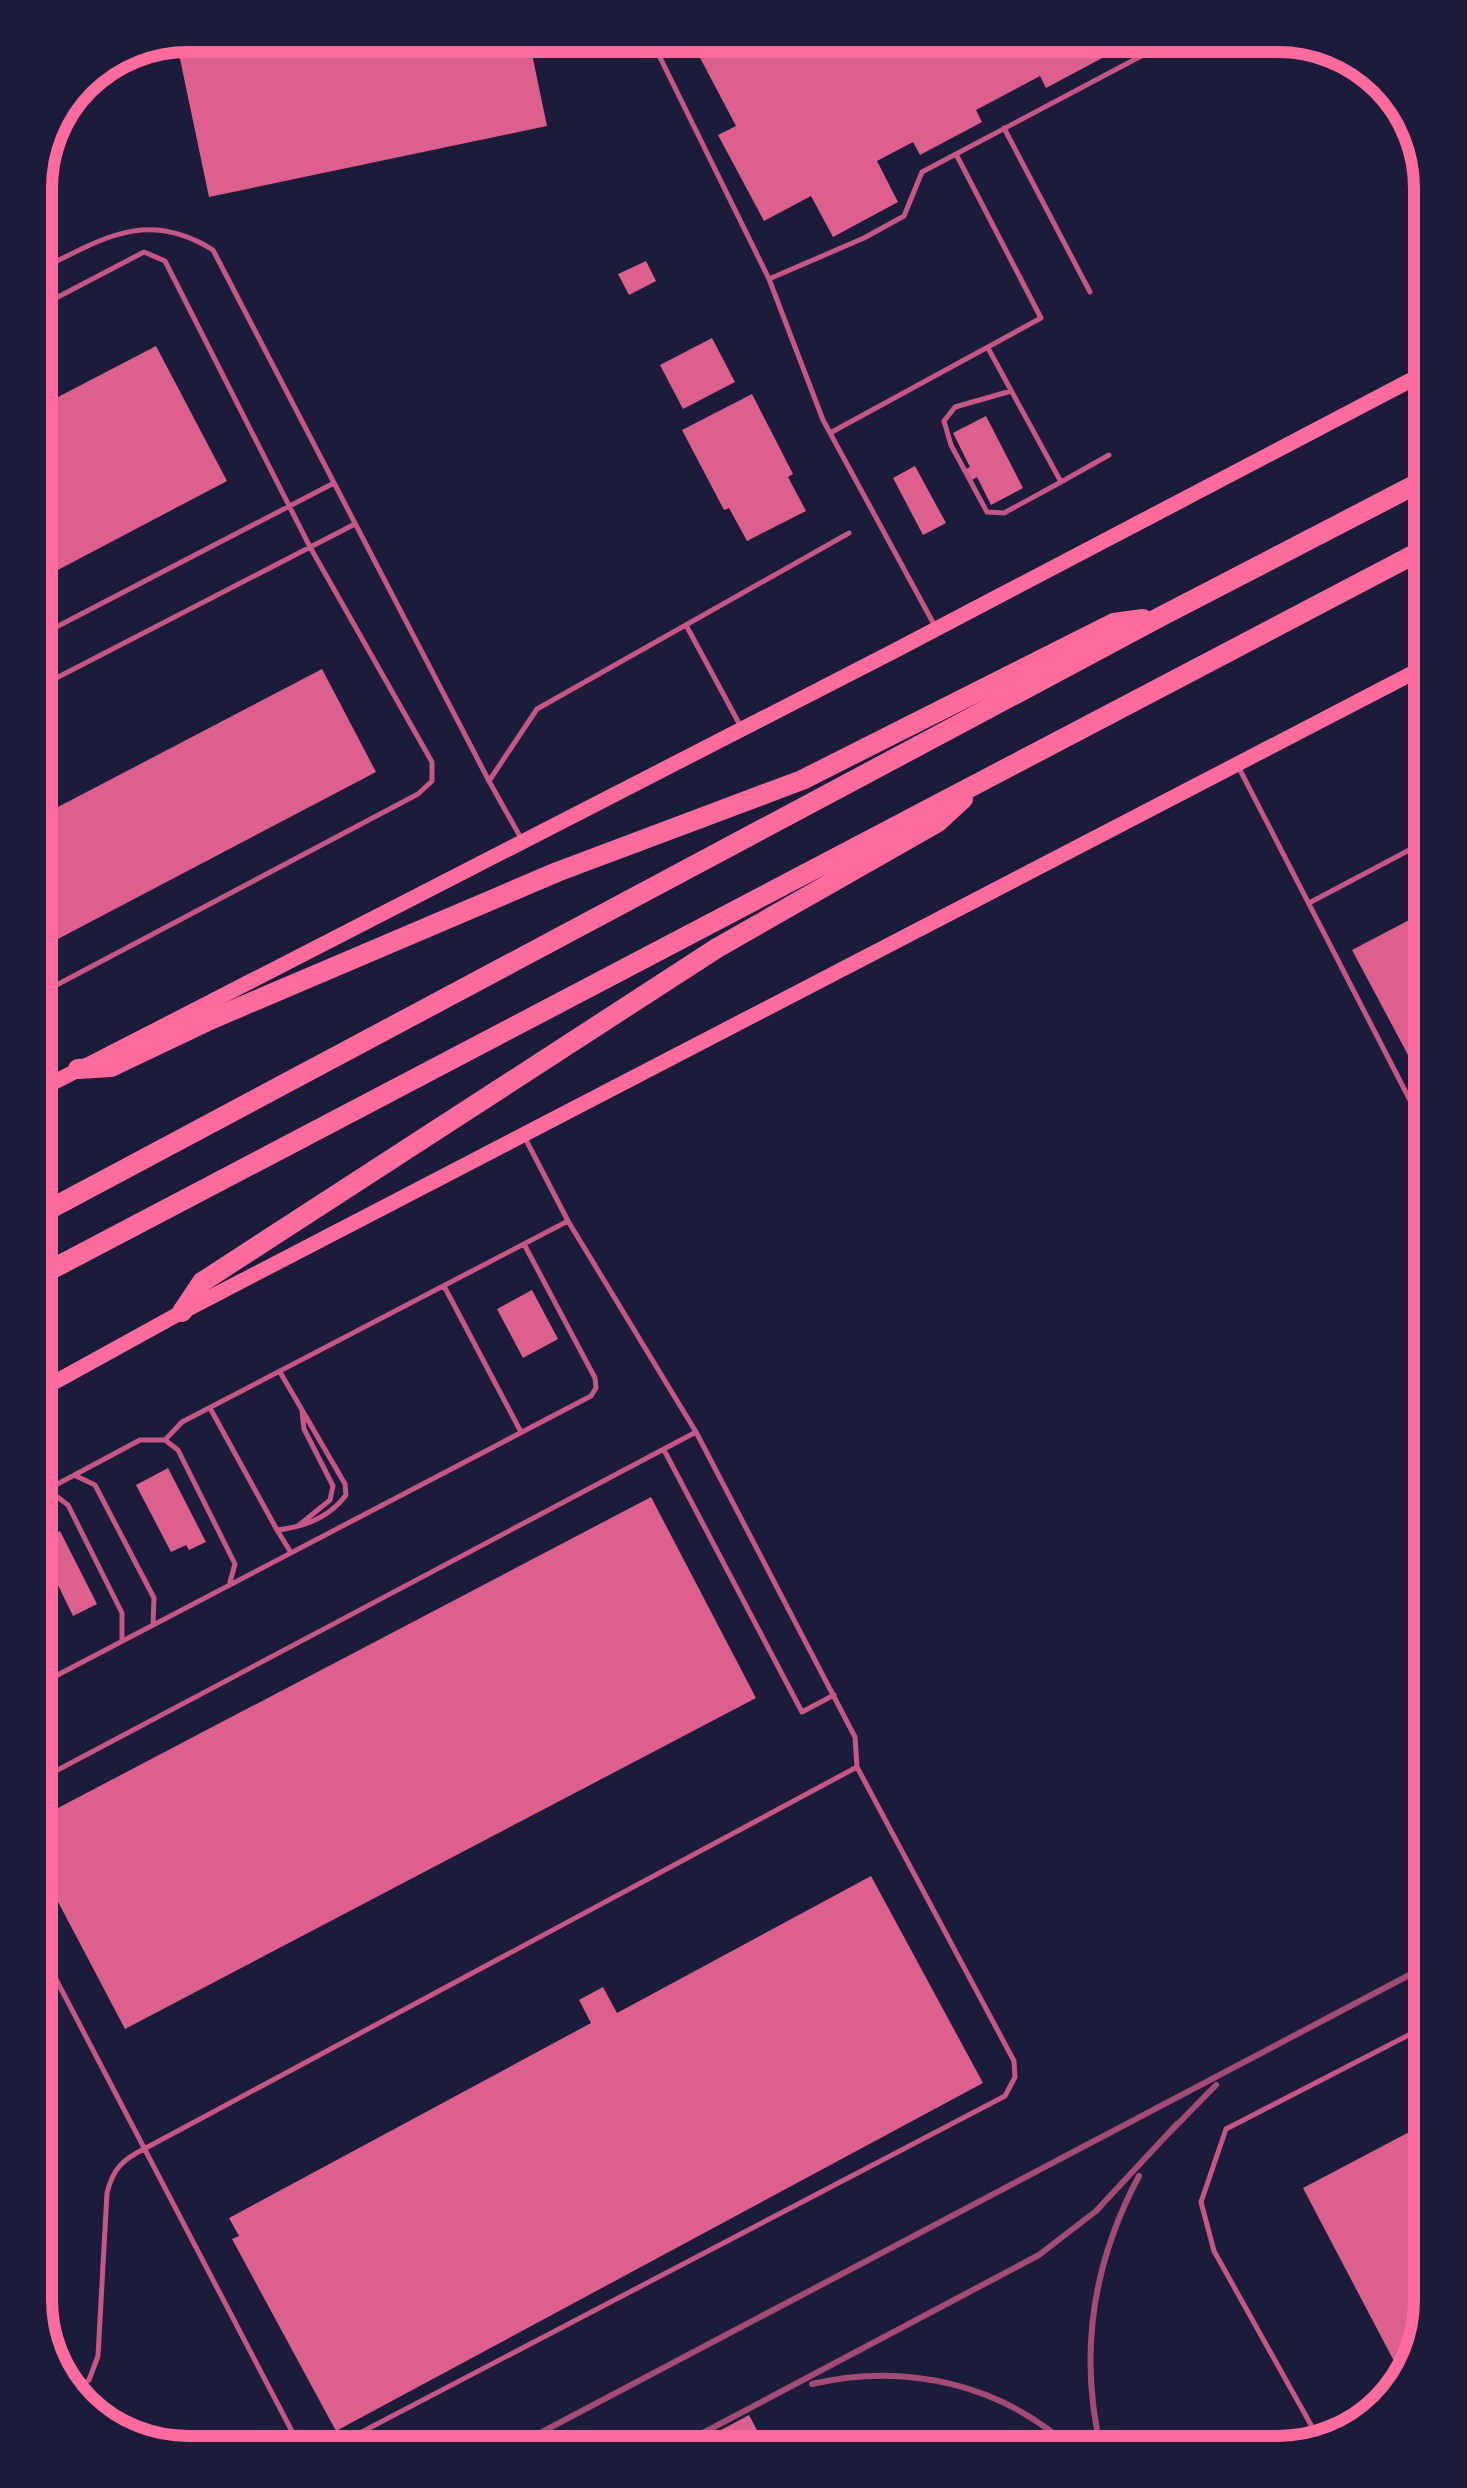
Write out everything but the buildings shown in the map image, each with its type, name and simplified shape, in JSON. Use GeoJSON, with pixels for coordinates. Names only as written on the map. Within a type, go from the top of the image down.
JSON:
{"type":"FeatureCollection","features":[{"type":"Feature","properties":{"kind":"highway"},"geometry":{"type":"LineString","coordinates":[[53,1208],[1414,485]]}},
{"type":"Feature","properties":{"kind":"highway"},"geometry":{"type":"LineString","coordinates":[[52,1269],[1414,554]]}},
{"type":"Feature","properties":{"kind":"highway"},"geometry":{"type":"LineString","coordinates":[[78,1069],[111,1066],[557,872],[802,780],[1114,623],[1160,617]]}},
{"type":"Feature","properties":{"kind":"highway"},"geometry":{"type":"LineString","coordinates":[[182,1312],[202,1282],[718,948],[938,822],[988,777]]}},
{"type":"Feature","properties":{"kind":"main road"},"geometry":{"type":"LineString","coordinates":[[53,1083],[742,730],[1414,378]]}},
{"type":"Feature","properties":{"kind":"main road"},"geometry":{"type":"LineString","coordinates":[[52,1383],[182,1312],[1414,672]]}},
{"type":"Feature","properties":{"kind":"lane"},"geometry":{"type":"LineString","coordinates":[[658,52],[769,279],[830,433],[937,629]]}},
{"type":"Feature","properties":{"kind":"lane"},"geometry":{"type":"LineString","coordinates":[[769,279],[864,238],[904,216],[922,172],[1146,53]]}},
{"type":"Feature","properties":{"kind":"lane"},"geometry":{"type":"LineString","coordinates":[[1004,128],[1090,292]]}},
{"type":"Feature","properties":{"kind":"lane"},"geometry":{"type":"LineString","coordinates":[[830,433],[1042,318],[956,154]]}},
{"type":"Feature","properties":{"kind":"lane"},"geometry":{"type":"LineString","coordinates":[[53,264],[120,232],[158,230],[190,235],[213,250],[489,782],[524,842]]}},
{"type":"Feature","properties":{"kind":"lane"},"geometry":{"type":"LineString","coordinates":[[53,299],[144,252],[165,261],[310,548],[432,762],[432,781],[418,794],[53,987]]}},
{"type":"Feature","properties":{"kind":"lane"},"geometry":{"type":"LineString","coordinates":[[988,348],[1061,482]]}},
{"type":"Feature","properties":{"kind":"lane"},"geometry":{"type":"LineString","coordinates":[[1011,391],[955,407],[944,421],[951,445],[987,512],[1004,513],[1109,455]]}},
{"type":"Feature","properties":{"kind":"lane"},"geometry":{"type":"LineString","coordinates":[[53,629],[334,483]]}},
{"type":"Feature","properties":{"kind":"lane"},"geometry":{"type":"LineString","coordinates":[[53,680],[356,524]]}},
{"type":"Feature","properties":{"kind":"lane"},"geometry":{"type":"LineString","coordinates":[[489,782],[537,708],[848,533]]}},
{"type":"Feature","properties":{"kind":"lane"},"geometry":{"type":"LineString","coordinates":[[686,625],[742,730]]}},
{"type":"Feature","properties":{"kind":"lane"},"geometry":{"type":"LineString","coordinates":[[1237,764],[1414,1108]]}},
{"type":"Feature","properties":{"kind":"lane"},"geometry":{"type":"LineString","coordinates":[[1308,903],[1414,847]]}},
{"type":"Feature","properties":{"kind":"lane"},"geometry":{"type":"LineString","coordinates":[[356,2435],[1004,2096],[1014,2077],[1014,2060],[858,1766],[855,1737],[834,1695],[696,1432],[568,1221],[524,1136]]}},
{"type":"Feature","properties":{"kind":"lane"},"geometry":{"type":"LineString","coordinates":[[165,1440],[182,1422],[568,1221]]}},
{"type":"Feature","properties":{"kind":"lane"},"geometry":{"type":"LineString","coordinates":[[52,1662],[54,1677],[590,1396],[596,1388],[595,1378],[524,1244]]}},
{"type":"Feature","properties":{"kind":"lane"},"geometry":{"type":"LineString","coordinates":[[444,1286],[521,1432]]}},
{"type":"Feature","properties":{"kind":"lane"},"geometry":{"type":"LineString","coordinates":[[276,1530],[295,1528],[336,1508],[346,1495],[345,1484],[280,1372]]}},
{"type":"Feature","properties":{"kind":"lane"},"geometry":{"type":"LineString","coordinates":[[210,1408],[290,1551]]}},
{"type":"Feature","properties":{"kind":"lane"},"geometry":{"type":"LineString","coordinates":[[295,1528],[330,1500],[334,1486],[304,1429],[302,1409]]}},
{"type":"Feature","properties":{"kind":"lane"},"geometry":{"type":"LineString","coordinates":[[52,1773],[696,1432]]}},
{"type":"Feature","properties":{"kind":"lane"},"geometry":{"type":"LineString","coordinates":[[52,1487],[140,1440],[165,1440],[178,1450],[235,1564],[230,1584]]}},
{"type":"Feature","properties":{"kind":"lane"},"geometry":{"type":"LineString","coordinates":[[664,1449],[802,1712],[834,1695]]}},
{"type":"Feature","properties":{"kind":"lane"},"geometry":{"type":"LineString","coordinates":[[74,1474],[95,1485],[154,1598],[153,1625]]}},
{"type":"Feature","properties":{"kind":"lane"},"geometry":{"type":"LineString","coordinates":[[52,1494],[68,1505],[122,1613],[122,1641]]}},
{"type":"Feature","properties":{"kind":"lane"},"geometry":{"type":"LineString","coordinates":[[83,2385],[89,2380],[98,2356],[107,2193],[113,2170],[144,2149],[858,1766]]}},
{"type":"Feature","properties":{"kind":"lane"},"geometry":{"type":"LineString","coordinates":[[52,1972],[294,2435]]}},
{"type":"Feature","properties":{"kind":"lane"},"geometry":{"type":"LineString","coordinates":[[1314,2431],[1214,2251],[1201,2202],[1226,2130],[1414,2032]]}},
{"type":"Feature","properties":{"kind":"railway"},"geometry":{"type":"LineString","coordinates":[[536,2435],[1414,1972]]}},
{"type":"Feature","properties":{"kind":"railway"},"geometry":{"type":"LineString","coordinates":[[1167,2135],[1216,2085]]}},
{"type":"Feature","properties":{"kind":"railway"},"geometry":{"type":"LineString","coordinates":[[698,2435],[1039,2255],[1096,2211],[1177,2124]]}},
{"type":"Feature","properties":{"kind":"railway"},"geometry":{"type":"LineString","coordinates":[[1099,2436],[1091,2381],[1094,2311],[1110,2243],[1139,2176]]}},
{"type":"Feature","properties":{"kind":"railway"},"geometry":{"type":"LineString","coordinates":[[812,2384],[883,2376],[953,2384],[1018,2410],[1056,2436]]}}]}
